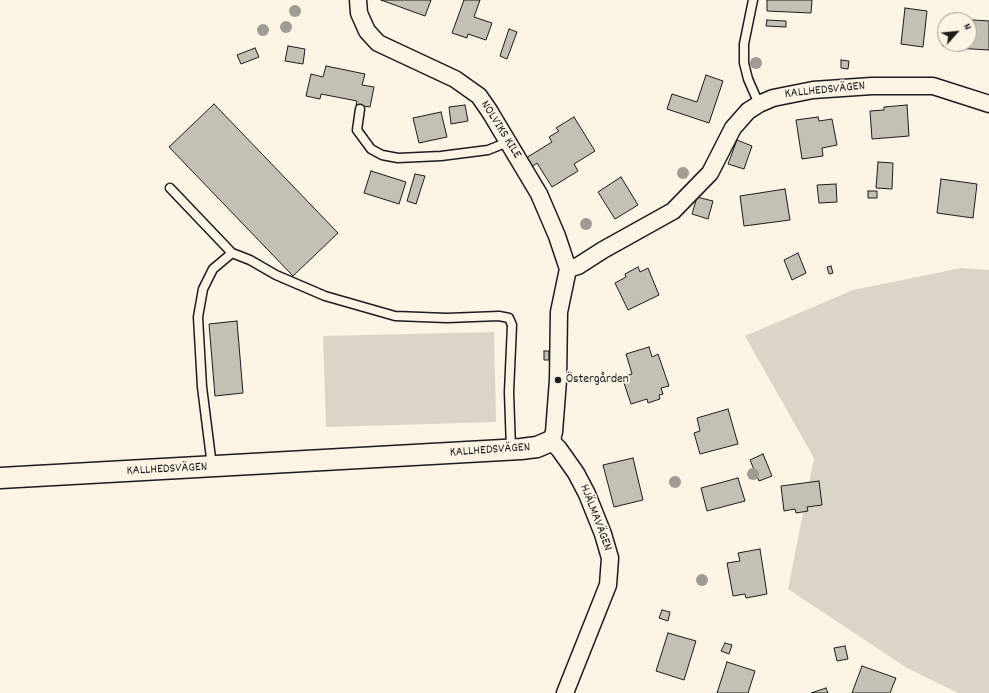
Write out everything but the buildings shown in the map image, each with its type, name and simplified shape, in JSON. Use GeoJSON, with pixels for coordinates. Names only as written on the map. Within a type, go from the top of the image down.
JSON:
{"type":"FeatureCollection","features":[{"type":"Feature","properties":{"kind":"street","name":"NOLVIKS KILE"},"geometry":{"type":"LineString","coordinates":[[358,0],[359,13],[367,31],[378,43],[466,86],[479,96],[539,194],[557,236],[568,269]]}},
{"type":"Feature","properties":{"kind":"street","name":"KALLHEDSVÄGEN"},"geometry":{"type":"LineString","coordinates":[[568,269],[578,266],[603,250],[673,211],[710,173],[733,128],[748,110],[773,98],[813,90],[887,86],[933,86],[989,104]]}},
{"type":"Feature","properties":{"kind":"street"},"geometry":{"type":"LineString","coordinates":[[551,441],[554,432],[558,380],[559,312],[568,269]]}},
{"type":"Feature","properties":{"kind":"street","name":"KALLHEDSVÄGEN"},"geometry":{"type":"LineString","coordinates":[[0,478],[511,450],[537,447],[551,441]]}},
{"type":"Feature","properties":{"kind":"street","name":"HJÄLMAVÄGEN"},"geometry":{"type":"LineString","coordinates":[[551,441],[559,449],[576,473],[587,494],[603,534],[610,558],[608,585],[565,693]]}},
{"type":"Feature","properties":{"kind":"lane"},"geometry":{"type":"LineString","coordinates":[[753,0],[744,44],[744,62],[748,79],[758,104]]}},
{"type":"Feature","properties":{"kind":"lane"},"geometry":{"type":"LineString","coordinates":[[360,109],[357,130],[372,149],[382,155],[398,158],[441,156],[488,150],[508,142]]}},
{"type":"Feature","properties":{"kind":"lane"},"geometry":{"type":"LineString","coordinates":[[170,188],[232,253],[250,260],[276,275],[325,296],[395,316],[448,318],[500,316],[509,318],[512,326],[509,392],[511,450]]}},
{"type":"Feature","properties":{"kind":"lane"},"geometry":{"type":"LineString","coordinates":[[212,467],[202,387],[198,316],[203,288],[214,269],[232,253]]}},
{"type":"Feature","properties":{"kind":"shaded area"},"geometry":{"type":"Polygon","coordinates":[[[961,268],[989,270],[989,693],[958,693],[907,668],[788,589],[814,458],[745,336],[853,290],[961,268]]]}},
{"type":"Feature","properties":{"kind":"shaded area"},"geometry":{"type":"Polygon","coordinates":[[[494,332],[496,422],[326,427],[323,336],[494,332]]]}},
{"type":"Feature","properties":{"kind":"place","name":"Östergården"},"geometry":{"type":"Point","coordinates":[558,380]}}]}
